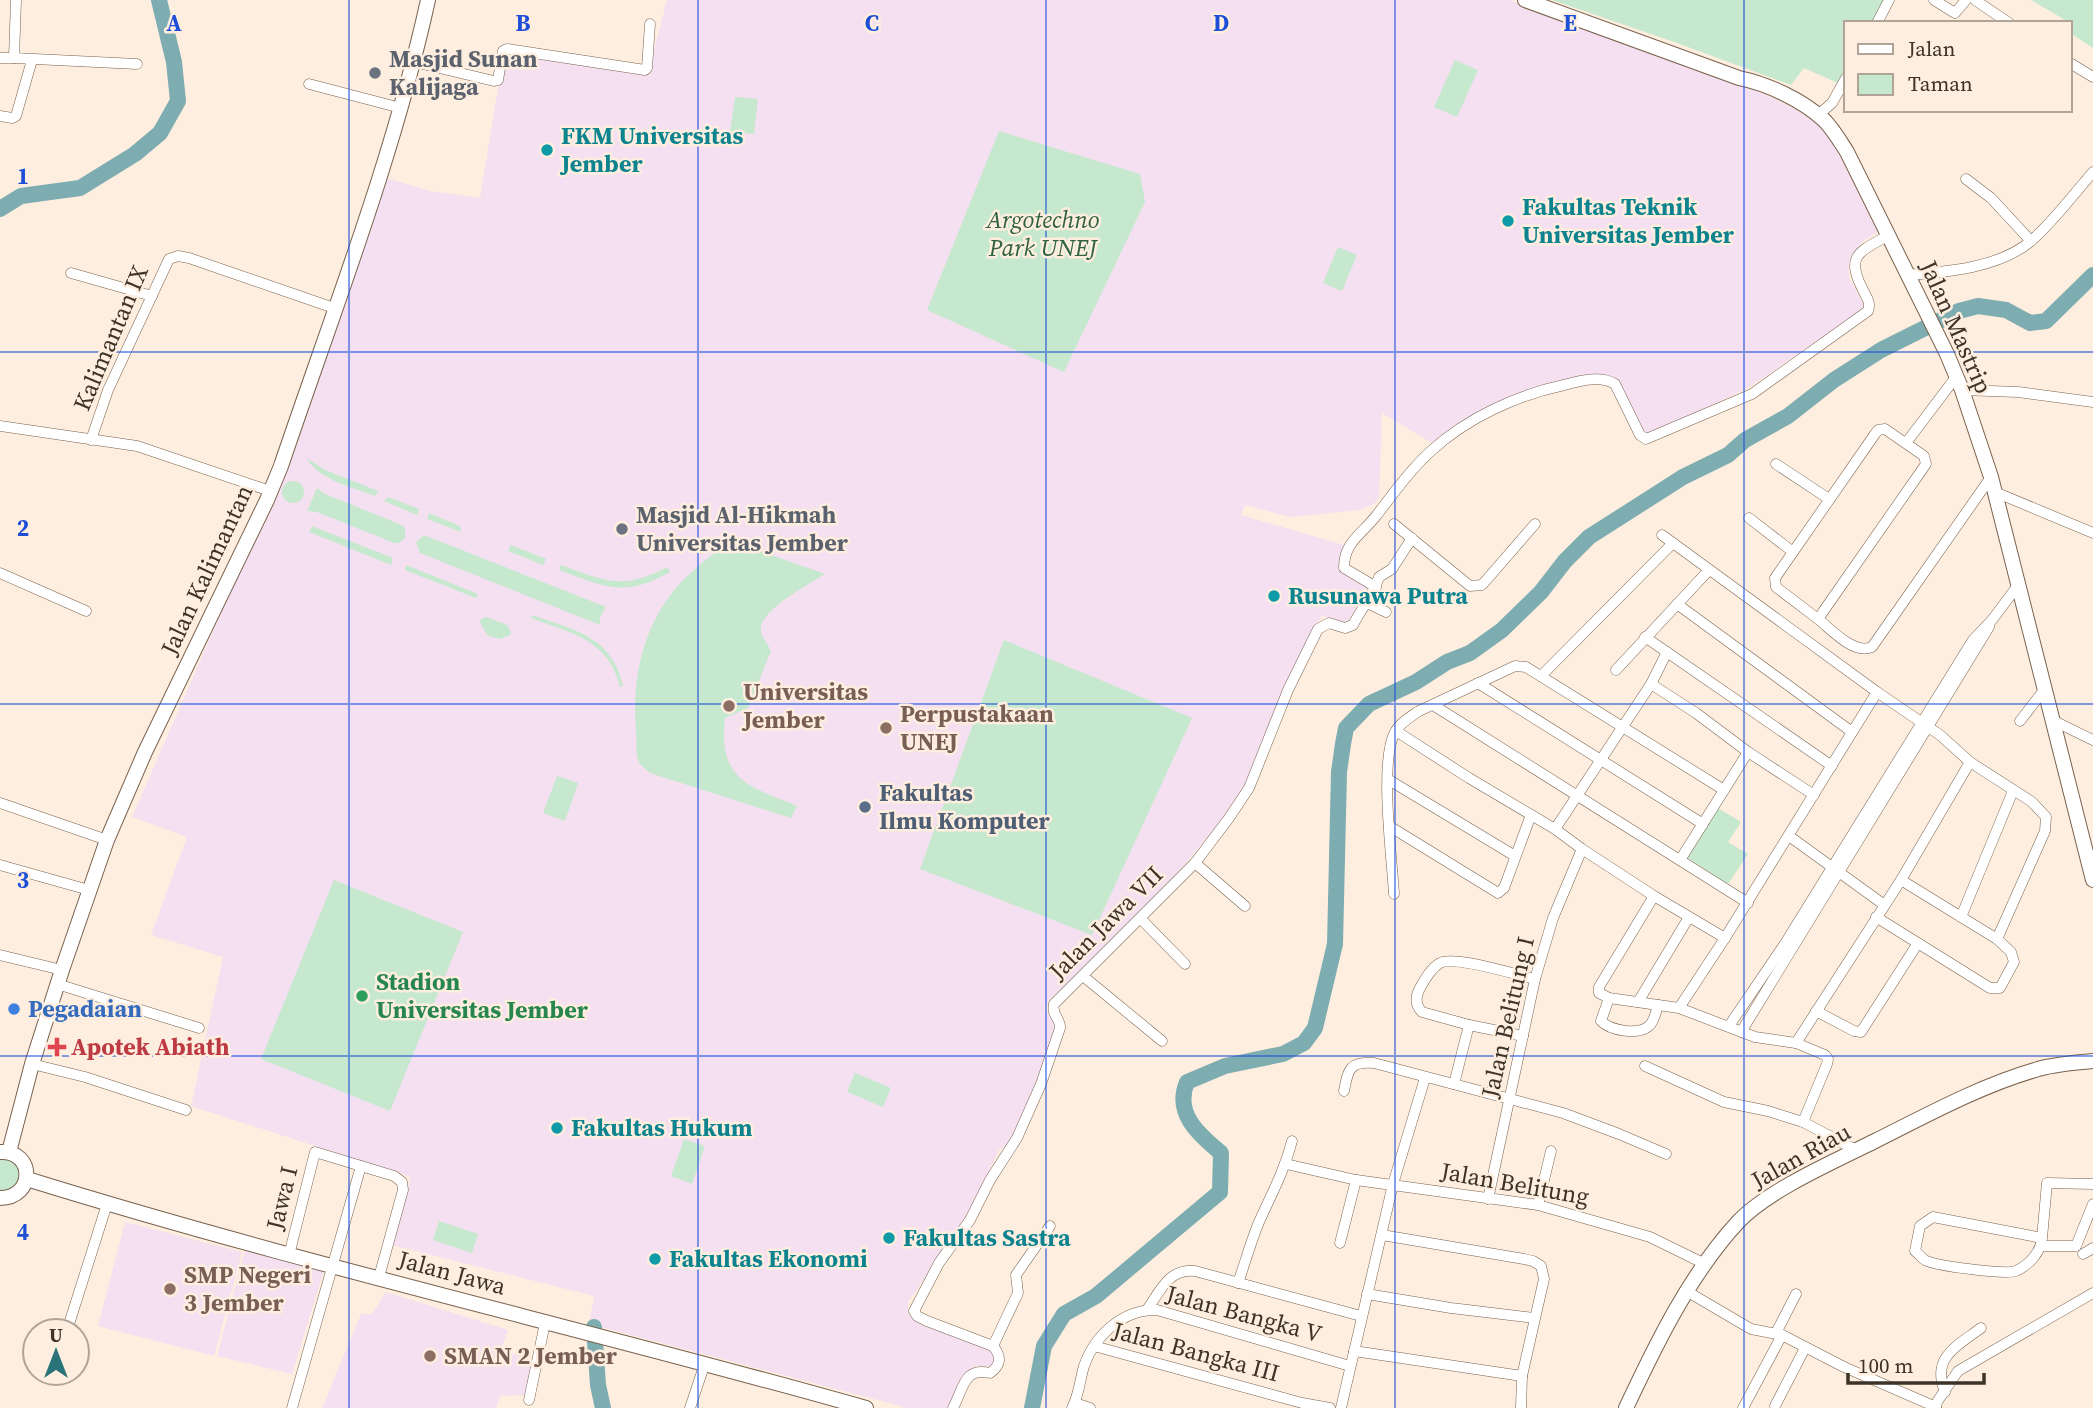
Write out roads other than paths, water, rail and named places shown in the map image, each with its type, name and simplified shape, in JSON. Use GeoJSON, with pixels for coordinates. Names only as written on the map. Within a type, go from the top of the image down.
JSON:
{"type":"FeatureCollection","features":[{"type":"Feature","properties":{"kind":"main road","name":"Jalan Kalimantan"},"geometry":{"type":"LineString","coordinates":[[5,1152],[59,977],[107,840],[145,752],[270,491],[376,189],[414,62],[428,0]]}},
{"type":"Feature","properties":{"kind":"main road","name":"Jalan Mastrip"},"geometry":{"type":"LineString","coordinates":[[1525,0],[1739,78],[1754,81],[1792,99],[1818,116],[1847,152],[1884,238],[1907,275],[1947,354],[1991,477],[2052,720],[2090,856],[2093,880]]}},
{"type":"Feature","properties":{"kind":"main road","name":"Jalan Riau"},"geometry":{"type":"LineString","coordinates":[[1626,1408],[1674,1314],[1705,1264],[1752,1209],[1818,1169],[2008,1080],[2036,1069],[2093,1061]]}},
{"type":"Feature","properties":{"kind":"main road"},"geometry":{"type":"LineString","coordinates":[[0,1198],[9,1198],[23,1189],[27,1179],[23,1163],[5,1152]]}},
{"type":"Feature","properties":{"kind":"main road","name":"Jalan Jawa"},"geometry":{"type":"LineString","coordinates":[[27,1179],[289,1255],[705,1363],[857,1407]]}},
{"type":"Feature","properties":{"kind":"street"},"geometry":{"type":"LineString","coordinates":[[14,58],[16,0]]}},
{"type":"Feature","properties":{"kind":"street"},"geometry":{"type":"LineString","coordinates":[[1878,21],[1889,0]]}},
{"type":"Feature","properties":{"kind":"street"},"geometry":{"type":"LineString","coordinates":[[1934,0],[1955,13],[1966,0]]}},
{"type":"Feature","properties":{"kind":"street"},"geometry":{"type":"LineString","coordinates":[[1975,0],[2006,21]]}},
{"type":"Feature","properties":{"kind":"street"},"geometry":{"type":"LineString","coordinates":[[414,62],[494,81],[498,80],[503,51],[507,49],[644,70],[647,68],[650,24]]}},
{"type":"Feature","properties":{"kind":"street"},"geometry":{"type":"LineString","coordinates":[[0,58],[137,64]]}},
{"type":"Feature","properties":{"kind":"street"},"geometry":{"type":"LineString","coordinates":[[0,116],[16,116],[32,60]]}},
{"type":"Feature","properties":{"kind":"street"},"geometry":{"type":"LineString","coordinates":[[2072,64],[2093,77]]}},
{"type":"Feature","properties":{"kind":"street"},"geometry":{"type":"LineString","coordinates":[[1818,116],[1832,103],[1844,82]]}},
{"type":"Feature","properties":{"kind":"street"},"geometry":{"type":"LineString","coordinates":[[309,84],[401,107]]}},
{"type":"Feature","properties":{"kind":"street"},"geometry":{"type":"LineString","coordinates":[[1907,275],[1950,271],[1987,262],[2020,249],[2031,241],[2093,172]]}},
{"type":"Feature","properties":{"kind":"street"},"geometry":{"type":"LineString","coordinates":[[1966,179],[1991,198],[2031,241]]}},
{"type":"Feature","properties":{"kind":"street"},"geometry":{"type":"LineString","coordinates":[[1376,587],[1344,568],[1352,539],[1364,530],[1431,451],[1451,435],[1493,410],[1546,389],[1586,380],[1609,380],[1615,384],[1640,435],[1646,439],[1752,394],[1868,312],[1870,303],[1854,272],[1855,261],[1859,254],[1884,238]]}},
{"type":"Feature","properties":{"kind":"street","name":"Kalimantan IX"},"geometry":{"type":"LineString","coordinates":[[91,440],[108,390],[169,259],[183,256],[334,308]]}},
{"type":"Feature","properties":{"kind":"street"},"geometry":{"type":"LineString","coordinates":[[71,273],[152,296]]}},
{"type":"Feature","properties":{"kind":"street"},"geometry":{"type":"LineString","coordinates":[[1906,443],[1959,383],[2093,402]]}},
{"type":"Feature","properties":{"kind":"street"},"geometry":{"type":"LineString","coordinates":[[0,426],[137,446],[270,491]]}},
{"type":"Feature","properties":{"kind":"street"},"geometry":{"type":"LineString","coordinates":[[1818,619],[1925,466],[1924,456],[1885,429],[1878,430],[1776,576],[1775,584],[1818,619],[1854,646],[1866,649],[1872,646],[1991,477]]}},
{"type":"Feature","properties":{"kind":"street"},"geometry":{"type":"LineString","coordinates":[[1776,464],[1829,499]]}},
{"type":"Feature","properties":{"kind":"street"},"geometry":{"type":"LineString","coordinates":[[1995,492],[2093,533]]}},
{"type":"Feature","properties":{"kind":"street"},"geometry":{"type":"LineString","coordinates":[[1749,518],[1793,552]]}},
{"type":"Feature","properties":{"kind":"street"},"geometry":{"type":"LineString","coordinates":[[1394,524],[1470,586],[1475,587],[1482,585],[1535,524]]}},
{"type":"Feature","properties":{"kind":"street"},"geometry":{"type":"LineString","coordinates":[[1662,535],[1925,724],[1970,762],[2040,810],[2046,817],[2047,824],[1997,939]]}},
{"type":"Feature","properties":{"kind":"street","name":"Jalan Jawa VII"},"geometry":{"type":"LineString","coordinates":[[993,1346],[928,1321],[917,1316],[914,1311],[939,1263],[970,1220],[990,1180],[1017,1138],[1041,1084],[1060,1028],[1060,1022],[1053,1012],[1054,1004],[1195,863],[1249,788],[1288,690],[1318,629],[1329,623],[1345,628],[1351,626],[1376,587],[1379,577],[1392,569],[1412,538]]}},
{"type":"Feature","properties":{"kind":"street"},"geometry":{"type":"LineString","coordinates":[[1541,676],[1673,543]]}},
{"type":"Feature","properties":{"kind":"street"},"geometry":{"type":"LineString","coordinates":[[1616,670],[1709,570]]}},
{"type":"Feature","properties":{"kind":"street"},"geometry":{"type":"LineString","coordinates":[[0,573],[86,611]]}},
{"type":"Feature","properties":{"kind":"street"},"geometry":{"type":"LineString","coordinates":[[1741,1032],[1789,944],[1963,662],[1973,639],[1992,620],[2019,584]]}},
{"type":"Feature","properties":{"kind":"street"},"geometry":{"type":"LineString","coordinates":[[1365,602],[1386,612]]}},
{"type":"Feature","properties":{"kind":"street"},"geometry":{"type":"LineString","coordinates":[[1677,604],[1852,732]]}},
{"type":"Feature","properties":{"kind":"street"},"geometry":{"type":"LineString","coordinates":[[1645,637],[1832,766]]}},
{"type":"Feature","properties":{"kind":"street"},"geometry":{"type":"LineString","coordinates":[[1555,829],[1651,684],[1667,652]]}},
{"type":"Feature","properties":{"kind":"street"},"geometry":{"type":"LineString","coordinates":[[1394,894],[1388,780],[1392,742],[1396,731],[1406,720],[1433,705],[1517,665],[1541,676],[1724,790]]}},
{"type":"Feature","properties":{"kind":"street"},"geometry":{"type":"LineString","coordinates":[[1478,683],[1703,824]]}},
{"type":"Feature","properties":{"kind":"street"},"geometry":{"type":"LineString","coordinates":[[1651,684],[1814,795]]}},
{"type":"Feature","properties":{"kind":"street"},"geometry":{"type":"LineString","coordinates":[[2020,721],[2045,690]]}},
{"type":"Feature","properties":{"kind":"street"},"geometry":{"type":"LineString","coordinates":[[1679,1008],[1748,902],[1877,692]]}},
{"type":"Feature","properties":{"kind":"street"},"geometry":{"type":"LineString","coordinates":[[1433,705],[1748,902]]}},
{"type":"Feature","properties":{"kind":"street"},"geometry":{"type":"LineString","coordinates":[[2052,720],[2093,740]]}},
{"type":"Feature","properties":{"kind":"street"},"geometry":{"type":"LineString","coordinates":[[1396,731],[1555,829],[1654,896],[1725,938]]}},
{"type":"Feature","properties":{"kind":"street"},"geometry":{"type":"LineString","coordinates":[[1680,860],[1748,752]]}},
{"type":"Feature","properties":{"kind":"street"},"geometry":{"type":"LineString","coordinates":[[1796,1043],[1901,880],[1970,762]]}},
{"type":"Feature","properties":{"kind":"street"},"geometry":{"type":"LineString","coordinates":[[1388,780],[1515,856]]}},
{"type":"Feature","properties":{"kind":"street"},"geometry":{"type":"LineString","coordinates":[[1961,917],[2013,791]]}},
{"type":"Feature","properties":{"kind":"street"},"geometry":{"type":"LineString","coordinates":[[0,803],[107,840]]}},
{"type":"Feature","properties":{"kind":"street"},"geometry":{"type":"LineString","coordinates":[[1389,825],[1497,893],[1502,891],[1531,815]]}},
{"type":"Feature","properties":{"kind":"street"},"geometry":{"type":"LineString","coordinates":[[1789,836],[1884,904]]}},
{"type":"Feature","properties":{"kind":"street","name":"Jalan Belitung I"},"geometry":{"type":"LineString","coordinates":[[1488,1199],[1535,979],[1553,918],[1582,849]]}},
{"type":"Feature","properties":{"kind":"street"},"geometry":{"type":"LineString","coordinates":[[1195,863],[1245,906]]}},
{"type":"Feature","properties":{"kind":"street"},"geometry":{"type":"LineString","coordinates":[[0,865],[89,890]]}},
{"type":"Feature","properties":{"kind":"street"},"geometry":{"type":"LineString","coordinates":[[1876,917],[1990,988],[1997,990],[2003,984],[2014,960],[2011,952],[1997,939],[1901,880]]}},
{"type":"Feature","properties":{"kind":"street"},"geometry":{"type":"LineString","coordinates":[[1654,896],[1599,987],[1599,993],[1609,998],[1679,1008],[1755,1037],[1796,1043],[1825,1055],[1828,1059],[1825,1070],[1803,1122]]}},
{"type":"Feature","properties":{"kind":"street"},"geometry":{"type":"LineString","coordinates":[[1638,1002],[1689,916]]}},
{"type":"Feature","properties":{"kind":"street"},"geometry":{"type":"LineString","coordinates":[[1141,919],[1185,964]]}},
{"type":"Feature","properties":{"kind":"street"},"geometry":{"type":"LineString","coordinates":[[1816,1011],[1861,1032],[1918,943]]}},
{"type":"Feature","properties":{"kind":"street"},"geometry":{"type":"LineString","coordinates":[[1729,1026],[1789,944]]}},
{"type":"Feature","properties":{"kind":"street"},"geometry":{"type":"LineString","coordinates":[[0,955],[199,1028]]}},
{"type":"Feature","properties":{"kind":"street"},"geometry":{"type":"LineString","coordinates":[[1522,1036],[1422,1012],[1418,1008],[1417,992],[1438,964],[1453,960],[1535,979]]}},
{"type":"Feature","properties":{"kind":"street"},"geometry":{"type":"LineString","coordinates":[[1083,976],[1161,1041]]}},
{"type":"Feature","properties":{"kind":"street"},"geometry":{"type":"LineString","coordinates":[[1609,998],[1601,1021],[1618,1029],[1635,1030],[1649,1026],[1658,1005]]}},
{"type":"Feature","properties":{"kind":"street"},"geometry":{"type":"LineString","coordinates":[[1454,1084],[1469,1025]]}},
{"type":"Feature","properties":{"kind":"street"},"geometry":{"type":"LineString","coordinates":[[1344,1091],[1349,1070],[1359,1063],[1374,1063],[1563,1113],[1619,1133],[1666,1154]]}},
{"type":"Feature","properties":{"kind":"street"},"geometry":{"type":"LineString","coordinates":[[32,1064],[85,1077],[186,1110]]}},
{"type":"Feature","properties":{"kind":"street"},"geometry":{"type":"LineString","coordinates":[[1645,1066],[1724,1102],[1803,1122],[1856,1150]]}},
{"type":"Feature","properties":{"kind":"street"},"geometry":{"type":"LineString","coordinates":[[1341,1408],[1393,1184],[1425,1078]]}},
{"type":"Feature","properties":{"kind":"street"},"geometry":{"type":"LineString","coordinates":[[1238,1283],[1259,1222],[1275,1193],[1292,1141]]}},
{"type":"Feature","properties":{"kind":"street"},"geometry":{"type":"LineString","coordinates":[[1538,1205],[1551,1151]]}},
{"type":"Feature","properties":{"kind":"street","name":"Jawa I"},"geometry":{"type":"LineString","coordinates":[[289,1255],[316,1152],[361,1166]]}},
{"type":"Feature","properties":{"kind":"street","name":"Jalan Belitung"},"geometry":{"type":"LineString","coordinates":[[1286,1164],[1356,1180],[1538,1205],[1650,1237],[1705,1264]]}},
{"type":"Feature","properties":{"kind":"street"},"geometry":{"type":"LineString","coordinates":[[292,1408],[361,1166],[401,1180],[403,1187],[379,1277]]}},
{"type":"Feature","properties":{"kind":"street"},"geometry":{"type":"LineString","coordinates":[[1340,1243],[1356,1180]]}},
{"type":"Feature","properties":{"kind":"street"},"geometry":{"type":"LineString","coordinates":[[2093,1184],[2047,1183],[2041,1242],[2034,1257],[2017,1271],[2008,1273],[1925,1261],[1915,1251],[1920,1226],[1933,1217],[2041,1242],[2076,1246],[2093,1204]]}},
{"type":"Feature","properties":{"kind":"street"},"geometry":{"type":"LineString","coordinates":[[71,1317],[107,1204]]}},
{"type":"Feature","properties":{"kind":"street"},"geometry":{"type":"LineString","coordinates":[[953,1408],[970,1373],[977,1370],[990,1373],[997,1368],[1000,1360],[993,1346],[1018,1293],[1016,1275],[1050,1226]]}},
{"type":"Feature","properties":{"kind":"street"},"geometry":{"type":"LineString","coordinates":[[1382,1235],[1536,1262],[1543,1269],[1544,1279],[1522,1376],[1521,1408]]}},
{"type":"Feature","properties":{"kind":"street"},"geometry":{"type":"LineString","coordinates":[[2083,1254],[2093,1248]]}},
{"type":"Feature","properties":{"kind":"street"},"geometry":{"type":"LineString","coordinates":[[1147,1310],[1170,1278],[1180,1271],[1195,1271],[1361,1316]]}},
{"type":"Feature","properties":{"kind":"street"},"geometry":{"type":"LineString","coordinates":[[1688,1292],[1751,1329],[1779,1334],[1936,1408],[1937,1402],[1958,1371],[2093,1293]]}},
{"type":"Feature","properties":{"kind":"street"},"geometry":{"type":"LineString","coordinates":[[1367,1294],[1534,1318]]}},
{"type":"Feature","properties":{"kind":"street"},"geometry":{"type":"LineString","coordinates":[[1743,1408],[1796,1294]]}},
{"type":"Feature","properties":{"kind":"street","name":"Jalan Bangka V"},"geometry":{"type":"LineString","coordinates":[[1127,1316],[1157,1310],[1350,1366]]}},
{"type":"Feature","properties":{"kind":"street","name":"Jalan Bangka III"},"geometry":{"type":"LineString","coordinates":[[1127,1316],[1108,1329],[1094,1346],[1329,1408]]}},
{"type":"Feature","properties":{"kind":"street"},"geometry":{"type":"LineString","coordinates":[[529,1400],[545,1323]]}},
{"type":"Feature","properties":{"kind":"street"},"geometry":{"type":"LineString","coordinates":[[1945,1392],[1942,1372],[1946,1354],[1981,1328]]}},
{"type":"Feature","properties":{"kind":"street"},"geometry":{"type":"LineString","coordinates":[[1090,1408],[1073,1406],[1085,1365],[1094,1346]]}},
{"type":"Feature","properties":{"kind":"street"},"geometry":{"type":"LineString","coordinates":[[1775,1406],[1805,1348]]}},
{"type":"Feature","properties":{"kind":"street"},"geometry":{"type":"LineString","coordinates":[[1354,1351],[1522,1376]]}},
{"type":"Feature","properties":{"kind":"street"},"geometry":{"type":"LineString","coordinates":[[690,1408],[705,1363]]}},
{"type":"Feature","properties":{"kind":"waterway"},"geometry":{"type":"LineString","coordinates":[[0,209],[21,196],[80,188],[135,154],[160,133],[178,101],[174,62],[159,0]]}},
{"type":"Feature","properties":{"kind":"waterway"},"geometry":{"type":"LineString","coordinates":[[1032,1408],[1044,1346],[1064,1314],[1096,1296],[1220,1192],[1221,1153],[1190,1122],[1184,1104],[1187,1082],[1225,1066],[1283,1054],[1304,1043],[1315,1028],[1335,944],[1339,772],[1346,728],[1369,704],[1416,682],[1447,662],[1470,653],[1502,630],[1541,592],[1565,561],[1589,537],[1683,477],[1728,455],[1745,440],[1788,416],[1834,380],[1881,350],[1959,311],[1978,306],[2006,310],[2030,323],[2046,321],[2093,275]]}},
{"type":"Feature","properties":{"kind":"waterway"},"geometry":{"type":"LineString","coordinates":[[594,1327],[598,1385],[603,1408]]}},
{"type":"Feature","properties":{"kind":"place","name":"Masjid Sunan Kalijaga"},"geometry":{"type":"Point","coordinates":[375,73]}},
{"type":"Feature","properties":{"kind":"place","name":"FKM Universitas Jember"},"geometry":{"type":"Point","coordinates":[547,150]}},
{"type":"Feature","properties":{"kind":"place","name":"Fakultas Teknik Universitas Jember"},"geometry":{"type":"Point","coordinates":[1508,221]}},
{"type":"Feature","properties":{"kind":"place","name":"Masjid Al-Hikmah Universitas Jember"},"geometry":{"type":"Point","coordinates":[622,529]}},
{"type":"Feature","properties":{"kind":"place","name":"Rusunawa Putra"},"geometry":{"type":"Point","coordinates":[1274,596]}},
{"type":"Feature","properties":{"kind":"place","name":"Universitas Jember"},"geometry":{"type":"Point","coordinates":[729,706]}},
{"type":"Feature","properties":{"kind":"place","name":"Perpustakaan UNEJ"},"geometry":{"type":"Point","coordinates":[886,728]}},
{"type":"Feature","properties":{"kind":"place","name":"Fakultas Ilmu Komputer"},"geometry":{"type":"Point","coordinates":[865,807]}},
{"type":"Feature","properties":{"kind":"place","name":"Stadion Universitas Jember"},"geometry":{"type":"Point","coordinates":[362,996]}},
{"type":"Feature","properties":{"kind":"place","name":"Pegadaian"},"geometry":{"type":"Point","coordinates":[14,1009]}},
{"type":"Feature","properties":{"kind":"place","name":"Apotek Abiath"},"geometry":{"type":"Point","coordinates":[57,1047]}},
{"type":"Feature","properties":{"kind":"place","name":"Fakultas Hukum"},"geometry":{"type":"Point","coordinates":[557,1128]}},
{"type":"Feature","properties":{"kind":"place","name":"Fakultas Sastra"},"geometry":{"type":"Point","coordinates":[889,1238]}},
{"type":"Feature","properties":{"kind":"place","name":"Fakultas Ekonomi"},"geometry":{"type":"Point","coordinates":[655,1259]}},
{"type":"Feature","properties":{"kind":"place","name":"SMP Negeri 3 Jember"},"geometry":{"type":"Point","coordinates":[170,1289]}},
{"type":"Feature","properties":{"kind":"place","name":"SMAN 2 Jember"},"geometry":{"type":"Point","coordinates":[430,1356]}},
{"type":"Feature","properties":{"kind":"park label","name":"Argotechno Park UNEJ"},"geometry":{"type":"Point","coordinates":[1043,234]}}]}
